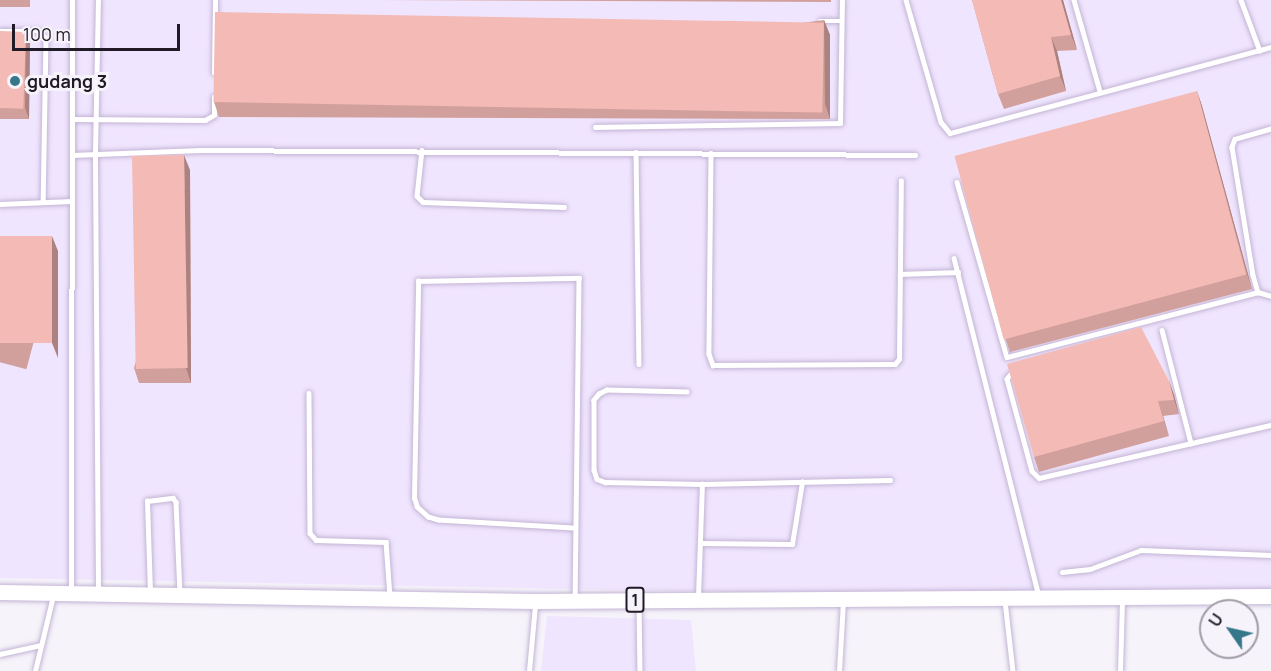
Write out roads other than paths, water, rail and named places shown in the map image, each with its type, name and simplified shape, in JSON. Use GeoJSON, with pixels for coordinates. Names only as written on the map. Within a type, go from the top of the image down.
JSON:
{"type":"FeatureCollection","features":[{"type":"Feature","properties":{"kind":"highway","name":"1"},"geometry":{"type":"LineString","coordinates":[[0,592],[536,601],[1271,597]]}},
{"type":"Feature","properties":{"kind":"lane"},"geometry":{"type":"LineString","coordinates":[[71,593],[72,0]]}},
{"type":"Feature","properties":{"kind":"lane"},"geometry":{"type":"LineString","coordinates":[[98,0],[95,153],[98,594]]}},
{"type":"Feature","properties":{"kind":"lane"},"geometry":{"type":"LineString","coordinates":[[214,79],[215,0]]}},
{"type":"Feature","properties":{"kind":"lane"},"geometry":{"type":"LineString","coordinates":[[595,127],[834,126],[842,116],[842,0]]}},
{"type":"Feature","properties":{"kind":"lane"},"geometry":{"type":"LineString","coordinates":[[906,0],[941,123],[950,132],[1100,91],[1136,85],[1271,47]]}},
{"type":"Feature","properties":{"kind":"lane"},"geometry":{"type":"LineString","coordinates":[[1074,0],[1100,91]]}},
{"type":"Feature","properties":{"kind":"lane"},"geometry":{"type":"LineString","coordinates":[[1241,0],[1260,51]]}},
{"type":"Feature","properties":{"kind":"lane"},"geometry":{"type":"LineString","coordinates":[[215,18],[226,18]]}},
{"type":"Feature","properties":{"kind":"lane"},"geometry":{"type":"LineString","coordinates":[[806,21],[842,21]]}},
{"type":"Feature","properties":{"kind":"lane"},"geometry":{"type":"LineString","coordinates":[[0,31],[38,32],[45,38],[42,202]]}},
{"type":"Feature","properties":{"kind":"lane"},"geometry":{"type":"LineString","coordinates":[[72,119],[210,119],[214,115],[214,91]]}},
{"type":"Feature","properties":{"kind":"lane"},"geometry":{"type":"LineString","coordinates":[[1258,292],[1232,147],[1235,139],[1271,129]]}},
{"type":"Feature","properties":{"kind":"lane"},"geometry":{"type":"LineString","coordinates":[[72,155],[422,150],[915,155]]}},
{"type":"Feature","properties":{"kind":"lane"},"geometry":{"type":"LineString","coordinates":[[422,150],[417,196],[423,202],[564,207]]}},
{"type":"Feature","properties":{"kind":"lane"},"geometry":{"type":"LineString","coordinates":[[636,152],[639,364]]}},
{"type":"Feature","properties":{"kind":"lane"},"geometry":{"type":"LineString","coordinates":[[711,153],[711,364],[895,364],[899,359],[901,181]]}},
{"type":"Feature","properties":{"kind":"lane"},"geometry":{"type":"LineString","coordinates":[[957,182],[1007,357],[1258,292],[1271,296]]}},
{"type":"Feature","properties":{"kind":"lane"},"geometry":{"type":"LineString","coordinates":[[0,204],[72,201]]}},
{"type":"Feature","properties":{"kind":"lane"},"geometry":{"type":"LineString","coordinates":[[954,258],[1040,599]]}},
{"type":"Feature","properties":{"kind":"lane"},"geometry":{"type":"LineString","coordinates":[[900,274],[958,272]]}},
{"type":"Feature","properties":{"kind":"lane"},"geometry":{"type":"LineString","coordinates":[[573,528],[438,520],[428,517],[417,507],[414,498],[418,280],[579,278],[573,528],[575,601]]}},
{"type":"Feature","properties":{"kind":"lane"},"geometry":{"type":"LineString","coordinates":[[1162,330],[1191,443]]}},
{"type":"Feature","properties":{"kind":"lane"},"geometry":{"type":"LineString","coordinates":[[1021,370],[1012,372],[1007,379],[1032,471],[1039,478],[1271,425]]}},
{"type":"Feature","properties":{"kind":"lane"},"geometry":{"type":"LineString","coordinates":[[687,392],[607,390],[599,394],[594,400],[594,470],[597,478],[605,482],[702,484],[890,480]]}},
{"type":"Feature","properties":{"kind":"lane"},"geometry":{"type":"LineString","coordinates":[[309,393],[310,533],[316,540],[386,542],[390,598]]}},
{"type":"Feature","properties":{"kind":"lane"},"geometry":{"type":"LineString","coordinates":[[700,543],[792,544],[802,482]]}},
{"type":"Feature","properties":{"kind":"lane"},"geometry":{"type":"LineString","coordinates":[[698,600],[702,484]]}},
{"type":"Feature","properties":{"kind":"lane"},"geometry":{"type":"LineString","coordinates":[[150,594],[147,501],[173,498],[180,595]]}},
{"type":"Feature","properties":{"kind":"lane"},"geometry":{"type":"LineString","coordinates":[[1062,572],[1090,569],[1141,550],[1271,555]]}},
{"type":"Feature","properties":{"kind":"lane"},"geometry":{"type":"LineString","coordinates":[[35,671],[53,593]]}},
{"type":"Feature","properties":{"kind":"lane"},"geometry":{"type":"LineString","coordinates":[[839,671],[843,599]]}},
{"type":"Feature","properties":{"kind":"lane"},"geometry":{"type":"LineString","coordinates":[[1004,599],[1013,671]]}},
{"type":"Feature","properties":{"kind":"lane"},"geometry":{"type":"LineString","coordinates":[[1120,671],[1122,599]]}},
{"type":"Feature","properties":{"kind":"lane"},"geometry":{"type":"LineString","coordinates":[[639,600],[640,671]]}},
{"type":"Feature","properties":{"kind":"lane"},"geometry":{"type":"LineString","coordinates":[[529,671],[536,601]]}},
{"type":"Feature","properties":{"kind":"lane"},"geometry":{"type":"LineString","coordinates":[[0,654],[41,645]]}},
{"type":"Feature","properties":{"kind":"place","name":"gudang 3"},"geometry":{"type":"Point","coordinates":[15,81]}}]}
